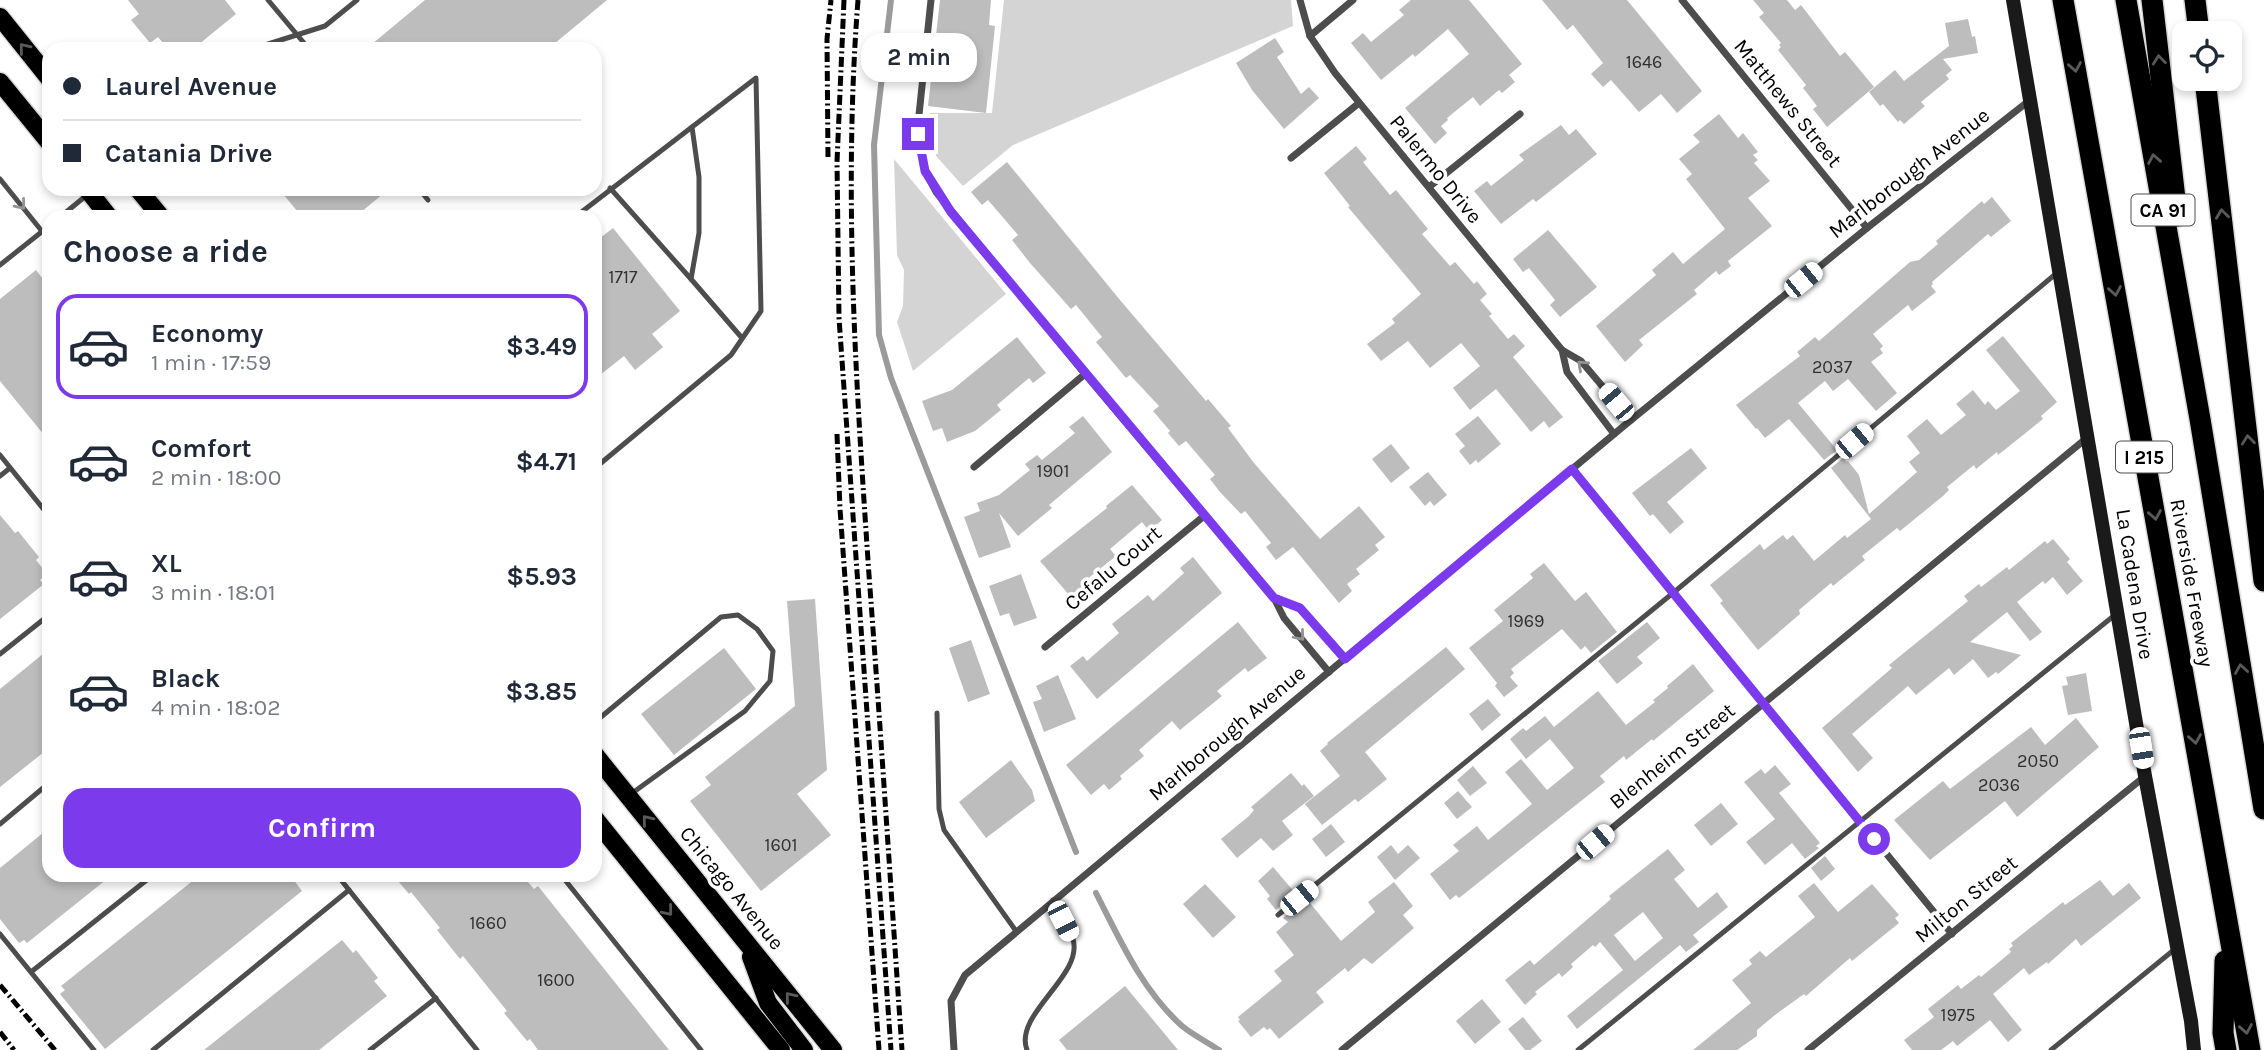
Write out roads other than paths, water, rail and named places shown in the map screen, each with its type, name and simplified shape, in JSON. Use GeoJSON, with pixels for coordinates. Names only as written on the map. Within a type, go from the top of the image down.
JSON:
{"type":"FeatureCollection","features":[{"type":"Feature","properties":{"kind":"highway","name":"Riverside Freeway"},"geometry":{"type":"LineString","coordinates":[[2063,0],[2250,1050]]}},
{"type":"Feature","properties":{"kind":"highway","name":"Riverside Freeway"},"geometry":{"type":"LineString","coordinates":[[2126,0],[2200,419],[2264,809]]}},
{"type":"Feature","properties":{"kind":"highway"},"geometry":{"type":"LineString","coordinates":[[2152,0],[2200,419]]}},
{"type":"Feature","properties":{"kind":"highway"},"geometry":{"type":"LineString","coordinates":[[2195,0],[2198,21]]}},
{"type":"Feature","properties":{"kind":"highway"},"geometry":{"type":"LineString","coordinates":[[2206,91],[2264,581]]}},
{"type":"Feature","properties":{"kind":"highway"},"geometry":{"type":"LineString","coordinates":[[2226,914],[2226,1050]]}},
{"type":"Feature","properties":{"kind":"main road"},"geometry":{"type":"LineString","coordinates":[[0,17],[42,69]]}},
{"type":"Feature","properties":{"kind":"main road"},"geometry":{"type":"LineString","coordinates":[[0,82],[42,133]]}},
{"type":"Feature","properties":{"kind":"main road"},"geometry":{"type":"LineString","coordinates":[[144,196],[156,210]]}},
{"type":"Feature","properties":{"kind":"main road","name":"Chicago Avenue"},"geometry":{"type":"LineString","coordinates":[[602,763],[833,1050]]}},
{"type":"Feature","properties":{"kind":"main road"},"geometry":{"type":"LineString","coordinates":[[602,828],[780,1050]]}},
{"type":"Feature","properties":{"kind":"main road"},"geometry":{"type":"LineString","coordinates":[[746,942],[768,1003],[804,1050]]}},
{"type":"Feature","properties":{"kind":"street"},"geometry":{"type":"LineString","coordinates":[[930,0],[918,134],[925,171],[951,212],[1274,598],[1284,618],[1329,672]]}},
{"type":"Feature","properties":{"kind":"street","name":"Palermo Drive"},"geometry":{"type":"LineString","coordinates":[[1300,0],[1310,36],[1359,103],[1562,351],[1581,361],[1631,420]]}},
{"type":"Feature","properties":{"kind":"street"},"geometry":{"type":"LineString","coordinates":[[1310,36],[1353,0]]}},
{"type":"Feature","properties":{"kind":"street","name":"Matthews Street"},"geometry":{"type":"LineString","coordinates":[[1682,0],[1867,228]]}},
{"type":"Feature","properties":{"kind":"street","name":"La Cadena Drive"},"geometry":{"type":"LineString","coordinates":[[2013,0],[2194,1050]]}},
{"type":"Feature","properties":{"kind":"street","name":"Marlborough Avenue"},"geometry":{"type":"LineString","coordinates":[[954,1050],[951,1001],[965,975],[1614,433],[2030,100]]}},
{"type":"Feature","properties":{"kind":"street"},"geometry":{"type":"LineString","coordinates":[[1291,158],[1359,103]]}},
{"type":"Feature","properties":{"kind":"street"},"geometry":{"type":"LineString","coordinates":[[1429,187],[1520,114]]}},
{"type":"Feature","properties":{"kind":"street","name":"Palermo Drive"},"geometry":{"type":"LineString","coordinates":[[1562,351],[1567,372],[1614,433]]}},
{"type":"Feature","properties":{"kind":"street"},"geometry":{"type":"LineString","coordinates":[[974,467],[1085,374]]}},
{"type":"Feature","properties":{"kind":"street","name":"Blenheim Street"},"geometry":{"type":"LineString","coordinates":[[1342,1050],[2089,437]]}},
{"type":"Feature","properties":{"kind":"street"},"geometry":{"type":"LineString","coordinates":[[1572,469],[1952,933]]}},
{"type":"Feature","properties":{"kind":"street","name":"Cefalu Court"},"geometry":{"type":"LineString","coordinates":[[1045,647],[1204,516]]}},
{"type":"Feature","properties":{"kind":"street"},"geometry":{"type":"LineString","coordinates":[[1274,598],[1300,608],[1345,659]]}},
{"type":"Feature","properties":{"kind":"street","name":"Milton Street"},"geometry":{"type":"LineString","coordinates":[[1808,1050],[2145,776]]}},
{"type":"Feature","properties":{"kind":"lane"},"geometry":{"type":"LineString","coordinates":[[268,0],[304,42]]}},
{"type":"Feature","properties":{"kind":"lane"},"geometry":{"type":"LineString","coordinates":[[275,42],[325,26],[357,0]]}},
{"type":"Feature","properties":{"kind":"lane"},"geometry":{"type":"LineString","coordinates":[[602,195],[756,78],[761,312],[731,355],[602,462]]}},
{"type":"Feature","properties":{"kind":"lane"},"geometry":{"type":"LineString","coordinates":[[691,279],[699,233],[699,177],[692,127]]}},
{"type":"Feature","properties":{"kind":"lane"},"geometry":{"type":"LineString","coordinates":[[0,179],[42,232],[0,265]]}},
{"type":"Feature","properties":{"kind":"lane"},"geometry":{"type":"LineString","coordinates":[[610,188],[743,338]]}},
{"type":"Feature","properties":{"kind":"lane"},"geometry":{"type":"LineString","coordinates":[[68,210],[83,196]]}},
{"type":"Feature","properties":{"kind":"lane"},"geometry":{"type":"LineString","coordinates":[[425,196],[428,200]]}},
{"type":"Feature","properties":{"kind":"lane"},"geometry":{"type":"LineString","coordinates":[[583,210],[600,196]]}},
{"type":"Feature","properties":{"kind":"lane"},"geometry":{"type":"LineString","coordinates":[[1278,915],[1673,593],[2060,270]]}},
{"type":"Feature","properties":{"kind":"lane"},"geometry":{"type":"LineString","coordinates":[[0,455],[42,507]]}},
{"type":"Feature","properties":{"kind":"lane"},"geometry":{"type":"LineString","coordinates":[[0,476],[10,468]]}},
{"type":"Feature","properties":{"kind":"lane"},"geometry":{"type":"LineString","coordinates":[[1578,1050],[2118,612]]}},
{"type":"Feature","properties":{"kind":"lane"},"geometry":{"type":"LineString","coordinates":[[602,716],[722,617],[738,615],[757,629],[773,651],[770,681],[745,711],[629,796]]}},
{"type":"Feature","properties":{"kind":"lane"},"geometry":{"type":"LineString","coordinates":[[0,654],[42,621]]}},
{"type":"Feature","properties":{"kind":"lane"},"geometry":{"type":"LineString","coordinates":[[937,713],[939,809],[944,830],[1016,931]]}},
{"type":"Feature","properties":{"kind":"lane"},"geometry":{"type":"LineString","coordinates":[[0,824],[42,789]]}},
{"type":"Feature","properties":{"kind":"lane"},"geometry":{"type":"LineString","coordinates":[[31,972],[144,882]]}},
{"type":"Feature","properties":{"kind":"lane"},"geometry":{"type":"LineString","coordinates":[[343,882],[477,1050]]}},
{"type":"Feature","properties":{"kind":"lane"},"geometry":{"type":"LineString","coordinates":[[567,882],[701,1050]]}},
{"type":"Feature","properties":{"kind":"lane"},"geometry":{"type":"LineString","coordinates":[[153,1050],[349,890]]}},
{"type":"Feature","properties":{"kind":"lane"},"geometry":{"type":"LineString","coordinates":[[1027,1050],[1024,1043],[1030,1019],[1057,985],[1070,961],[1074,941],[1053,900]]}},
{"type":"Feature","properties":{"kind":"lane"},"geometry":{"type":"LineString","coordinates":[[0,934],[94,1050]]}},
{"type":"Feature","properties":{"kind":"lane"},"geometry":{"type":"LineString","coordinates":[[2051,1050],[2177,947]]}},
{"type":"Feature","properties":{"kind":"lane"},"geometry":{"type":"LineString","coordinates":[[370,1050],[436,998]]}},
{"type":"Feature","properties":{"kind":"waterway"},"geometry":{"type":"LineString","coordinates":[[891,0],[874,145],[879,335],[891,378],[1076,852]]}},
{"type":"Feature","properties":{"kind":"waterway"},"geometry":{"type":"LineString","coordinates":[[1096,893],[1133,964],[1155,997],[1182,1026],[1219,1050]]}},
{"type":"Feature","properties":{"kind":"railway"},"geometry":{"type":"LineString","coordinates":[[828,157],[827,39],[831,0]]}},
{"type":"Feature","properties":{"kind":"railway"},"geometry":{"type":"LineString","coordinates":[[844,0],[837,162],[839,318],[891,1050]]}},
{"type":"Feature","properties":{"kind":"railway"},"geometry":{"type":"LineString","coordinates":[[858,0],[851,216],[856,360],[902,1050]]}},
{"type":"Feature","properties":{"kind":"railway"},"geometry":{"type":"LineString","coordinates":[[837,434],[840,509],[879,1050]]}},
{"type":"Feature","properties":{"kind":"railway"},"geometry":{"type":"LineString","coordinates":[[0,985],[55,1050]]}},
{"type":"Feature","properties":{"kind":"railway"},"geometry":{"type":"LineString","coordinates":[[0,1032],[14,1050]]}}]}
